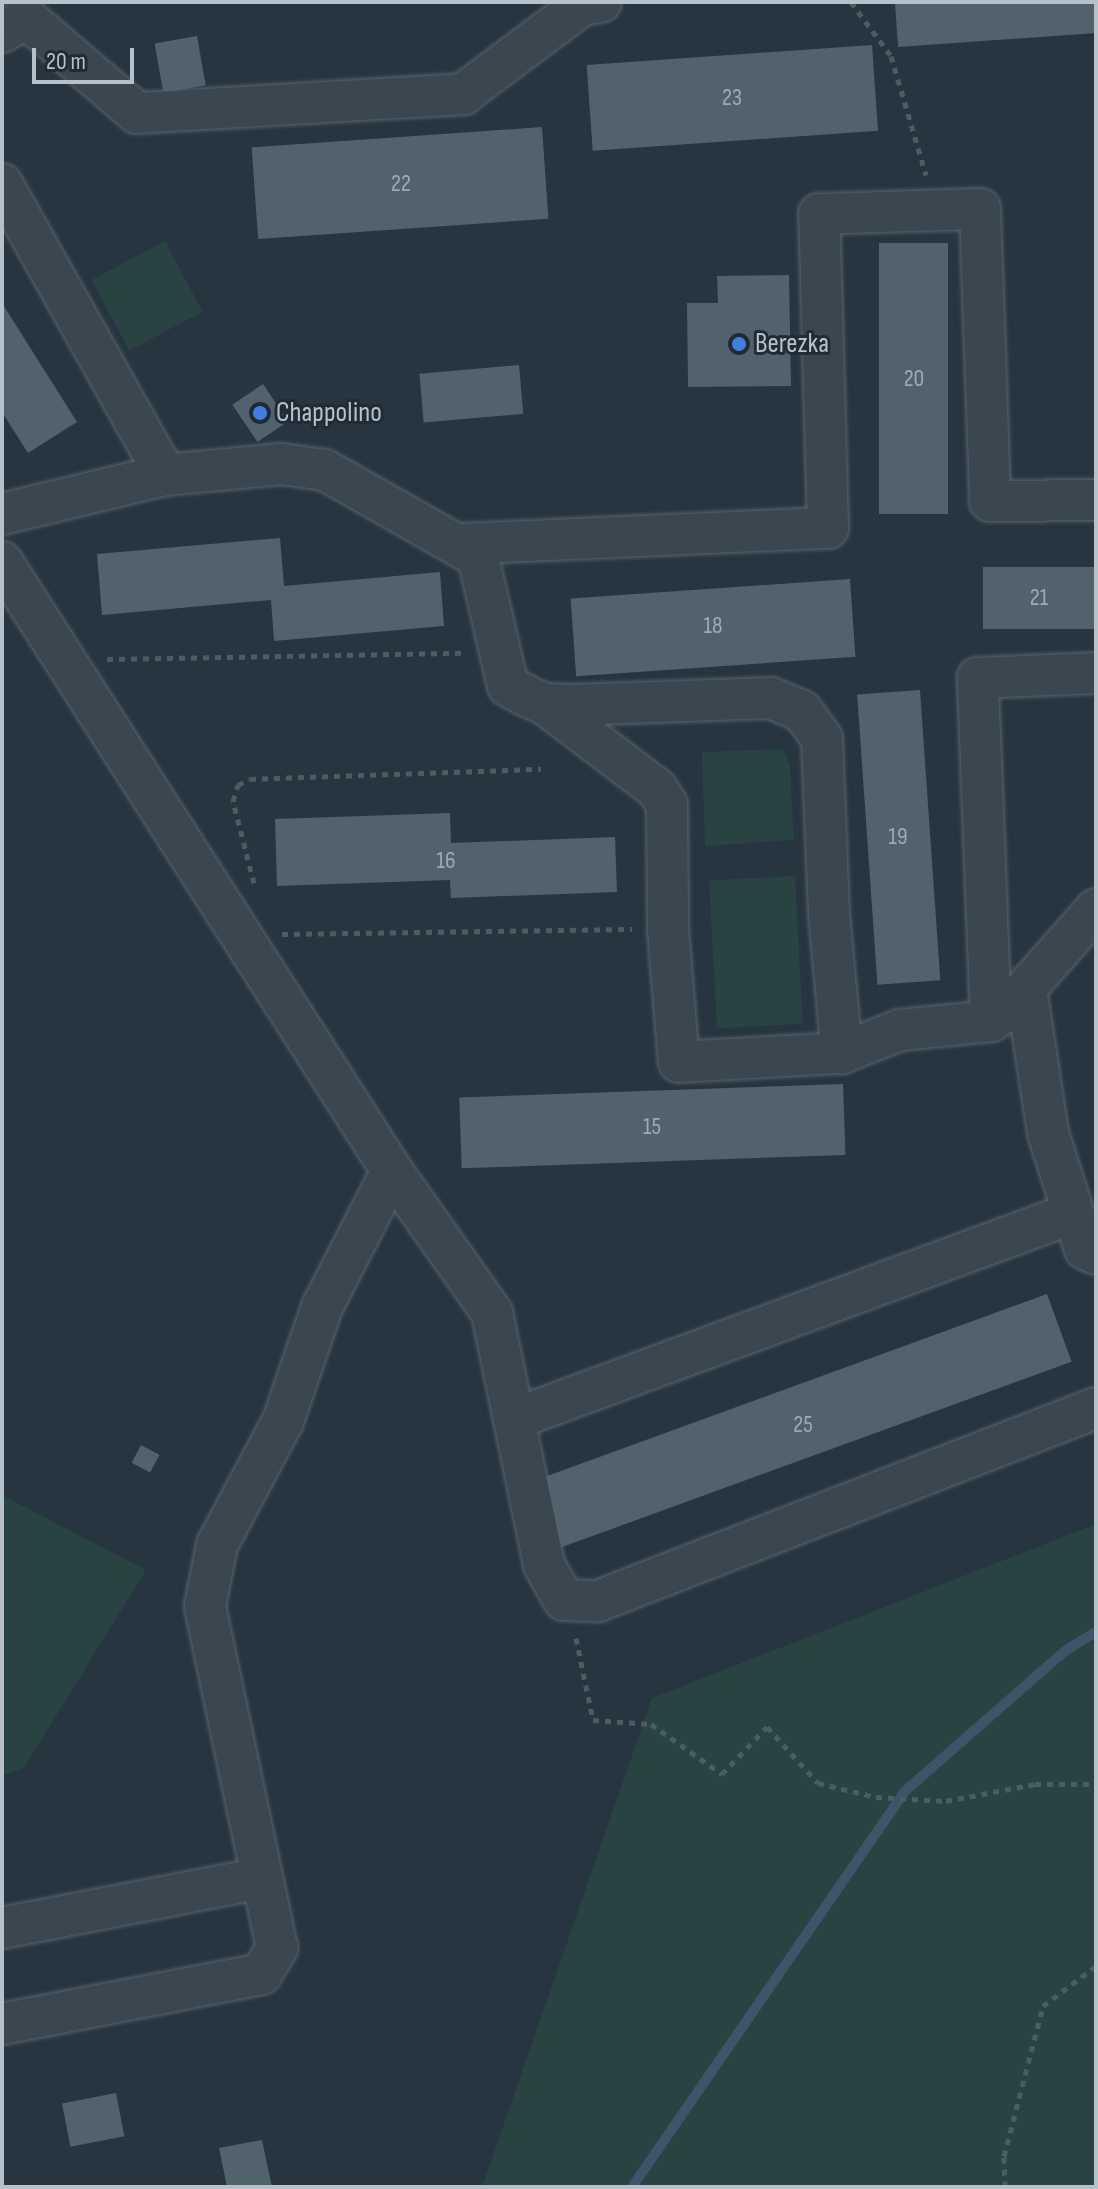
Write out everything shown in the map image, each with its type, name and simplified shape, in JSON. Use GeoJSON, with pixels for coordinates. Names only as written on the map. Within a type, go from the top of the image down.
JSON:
{"type":"FeatureCollection","features":[{"type":"Feature","properties":{"kind":"lane"},"geometry":{"type":"LineString","coordinates":[[2,32],[26,18],[137,113],[463,94],[582,5],[601,2]]}},
{"type":"Feature","properties":{"kind":"lane"},"geometry":{"type":"LineString","coordinates":[[2,184],[165,475]]}},
{"type":"Feature","properties":{"kind":"lane"},"geometry":{"type":"LineString","coordinates":[[459,544],[828,528],[819,214],[980,209],[990,501],[1096,500]]}},
{"type":"Feature","properties":{"kind":"lane"},"geometry":{"type":"LineString","coordinates":[[6,503],[165,475],[306,466],[325,470],[478,557],[483,569],[497,653],[508,686],[545,704],[657,789],[667,805],[668,929],[679,1062],[842,1053],[900,1030],[991,1021],[1026,989],[1096,909]]}},
{"type":"Feature","properties":{"kind":"lane"},"geometry":{"type":"LineString","coordinates":[[2,562],[392,1171],[492,1313],[544,1565],[564,1600],[598,1601],[1096,1408]]}},
{"type":"Feature","properties":{"kind":"lane"},"geometry":{"type":"LineString","coordinates":[[991,1021],[978,678],[1096,673]]}},
{"type":"Feature","properties":{"kind":"lane"},"geometry":{"type":"LineString","coordinates":[[545,704],[771,698],[785,701],[815,724],[823,751],[829,914],[842,1053]]}},
{"type":"Feature","properties":{"kind":"lane"},"geometry":{"type":"LineString","coordinates":[[1026,989],[1048,1133],[1085,1249],[1096,1254]]}},
{"type":"Feature","properties":{"kind":"lane"},"geometry":{"type":"LineString","coordinates":[[2,2024],[261,1974],[277,1948],[205,1606],[217,1545],[283,1421],[322,1307],[392,1171]]}},
{"type":"Feature","properties":{"kind":"lane"},"geometry":{"type":"LineString","coordinates":[[514,1419],[1073,1213]]}},
{"type":"Feature","properties":{"kind":"lane"},"geometry":{"type":"LineString","coordinates":[[2,1928],[261,1878]]}},
{"type":"Feature","properties":{"kind":"path"},"geometry":{"type":"LineString","coordinates":[[851,2],[891,56],[936,210]]}},
{"type":"Feature","properties":{"kind":"path"},"geometry":{"type":"LineString","coordinates":[[63,660],[497,653]]}},
{"type":"Feature","properties":{"kind":"path"},"geometry":{"type":"LineString","coordinates":[[255,889],[233,801],[238,785],[250,779],[541,769]]}},
{"type":"Feature","properties":{"kind":"path"},"geometry":{"type":"LineString","coordinates":[[248,946],[267,934],[668,929]]}},
{"type":"Feature","properties":{"kind":"path"},"geometry":{"type":"LineString","coordinates":[[564,1600],[581,1654],[593,1720],[651,1724],[722,1774],[767,1727],[818,1783],[876,1797],[946,1801],[1035,1784],[1096,1784]]}},
{"type":"Feature","properties":{"kind":"path"},"geometry":{"type":"LineString","coordinates":[[1005,2187],[1004,2156],[1043,2006],[1096,1966]]}},
{"type":"Feature","properties":{"kind":"green space"},"geometry":{"type":"Polygon","coordinates":[[[165,241],[203,312],[129,351],[92,280],[165,241]]]}},
{"type":"Feature","properties":{"kind":"green space"},"geometry":{"type":"Polygon","coordinates":[[[783,749],[790,766],[794,840],[705,846],[702,752],[783,749]]]}},
{"type":"Feature","properties":{"kind":"green space"},"geometry":{"type":"Polygon","coordinates":[[[795,876],[803,1024],[717,1028],[709,881],[795,876]]]}},
{"type":"Feature","properties":{"kind":"green space"},"geometry":{"type":"Polygon","coordinates":[[[2,1495],[146,1570],[24,1768],[2,1776],[2,1495]]]}},
{"type":"Feature","properties":{"kind":"green space"},"geometry":{"type":"Polygon","coordinates":[[[1096,1524],[1096,2187],[482,2187],[652,1698],[1096,1524]]]}},
{"type":"Feature","properties":{"kind":"building"},"geometry":{"type":"Polygon","coordinates":[[[895,2],[1096,2],[1096,33],[898,47],[895,2]]]}},
{"type":"Feature","properties":{"kind":"building"},"geometry":{"type":"Polygon","coordinates":[[[197,36],[206,85],[163,93],[155,43],[197,36]]]}},
{"type":"Feature","properties":{"kind":"building"},"geometry":{"type":"Polygon","coordinates":[[[872,45],[878,131],[593,151],[587,65],[872,45]]]}},
{"type":"Feature","properties":{"kind":"building"},"geometry":{"type":"Polygon","coordinates":[[[542,127],[548,219],[258,239],[252,147],[542,127]]]}},
{"type":"Feature","properties":{"kind":"building"},"geometry":{"type":"Polygon","coordinates":[[[879,243],[948,243],[948,514],[879,514],[879,243]]]}},
{"type":"Feature","properties":{"kind":"building","name":"Berezka"},"geometry":{"type":"Polygon","coordinates":[[[789,275],[791,386],[688,387],[687,303],[718,303],[717,276],[789,275]]]}},
{"type":"Feature","properties":{"kind":"building"},"geometry":{"type":"Polygon","coordinates":[[[2,303],[77,422],[28,453],[2,412],[2,303]]]}},
{"type":"Feature","properties":{"kind":"building"},"geometry":{"type":"Polygon","coordinates":[[[519,365],[523,414],[424,423],[419,374],[519,365]]]}},
{"type":"Feature","properties":{"kind":"building","name":"Chappolino"},"geometry":{"type":"Polygon","coordinates":[[[263,384],[288,421],[257,442],[232,405],[263,384]]]}},
{"type":"Feature","properties":{"kind":"building"},"geometry":{"type":"Polygon","coordinates":[[[280,538],[284,586],[440,572],[444,626],[274,641],[271,600],[102,615],[97,554],[280,538]]]}},
{"type":"Feature","properties":{"kind":"building"},"geometry":{"type":"Polygon","coordinates":[[[983,567],[1096,567],[1096,629],[983,629],[983,567]]]}},
{"type":"Feature","properties":{"kind":"building"},"geometry":{"type":"Polygon","coordinates":[[[850,579],[855,657],[576,676],[571,599],[850,579]]]}},
{"type":"Feature","properties":{"kind":"building"},"geometry":{"type":"Polygon","coordinates":[[[920,690],[940,980],[877,985],[857,694],[920,690]]]}},
{"type":"Feature","properties":{"kind":"building"},"geometry":{"type":"Polygon","coordinates":[[[450,813],[451,843],[615,837],[617,892],[451,898],[450,880],[277,886],[275,819],[450,813]]]}},
{"type":"Feature","properties":{"kind":"building"},"geometry":{"type":"Polygon","coordinates":[[[843,1084],[845,1155],[462,1168],[459,1097],[843,1084]]]}},
{"type":"Feature","properties":{"kind":"building"},"geometry":{"type":"Polygon","coordinates":[[[1047,1294],[1072,1362],[557,1549],[532,1481],[1047,1294]]]}},
{"type":"Feature","properties":{"kind":"building"},"geometry":{"type":"Polygon","coordinates":[[[141,1445],[160,1455],[150,1473],[132,1463],[141,1445]]]}},
{"type":"Feature","properties":{"kind":"building"},"geometry":{"type":"Polygon","coordinates":[[[116,2093],[124,2136],[70,2147],[62,2103],[116,2093]]]}},
{"type":"Feature","properties":{"kind":"building"},"geometry":{"type":"Polygon","coordinates":[[[262,2140],[272,2187],[227,2187],[219,2148],[262,2140]]]}},
{"type":"Feature","properties":{"kind":"waterway"},"geometry":{"type":"LineString","coordinates":[[632,2187],[904,1792],[1065,1651],[1096,1632]]}},
{"type":"Feature","properties":{"kind":"place","name":"Berezka"},"geometry":{"type":"Point","coordinates":[739,344]}},
{"type":"Feature","properties":{"kind":"place","name":"Chappolino"},"geometry":{"type":"Point","coordinates":[260,413]}}]}
